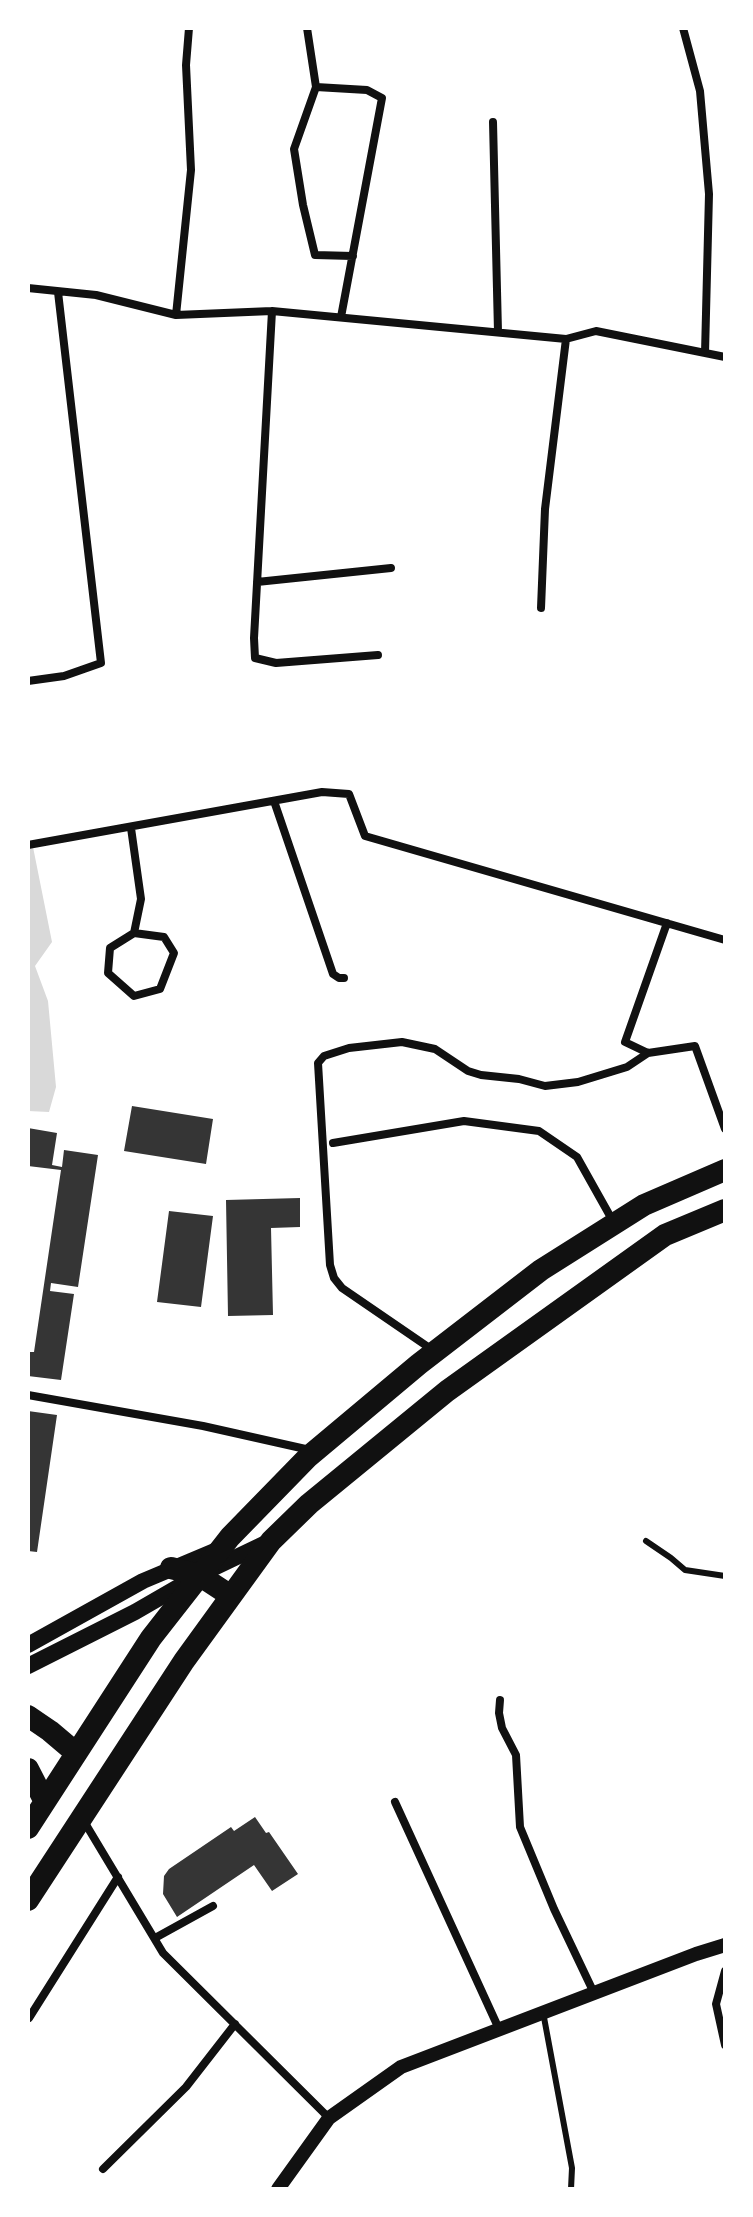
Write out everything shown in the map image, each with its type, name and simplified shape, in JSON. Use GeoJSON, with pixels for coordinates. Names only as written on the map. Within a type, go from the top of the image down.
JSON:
{"type":"FeatureCollection","features":[{"type":"Feature","properties":{"kind":"highway"},"geometry":{"type":"LineString","coordinates":[[28,1828],[151,1638],[199,1575],[222,1547],[316,1451],[435,1352],[541,1270],[644,1205],[725,1170]]}},
{"type":"Feature","properties":{"kind":"highway"},"geometry":{"type":"LineString","coordinates":[[28,1900],[184,1661],[271,1541],[309,1504],[447,1391],[665,1235],[725,1210]]}},
{"type":"Feature","properties":{"kind":"highway"},"geometry":{"type":"LineString","coordinates":[[171,1568],[199,1575],[231,1596]]}},
{"type":"Feature","properties":{"kind":"highway"},"geometry":{"type":"LineString","coordinates":[[28,1716],[76,1753]]}},
{"type":"Feature","properties":{"kind":"highway"},"geometry":{"type":"LineString","coordinates":[[28,1769],[45,1802]]}},
{"type":"Feature","properties":{"kind":"main road"},"geometry":{"type":"LineString","coordinates":[[28,1645],[171,1568],[222,1547],[271,1541]]}},
{"type":"Feature","properties":{"kind":"main road"},"geometry":{"type":"LineString","coordinates":[[28,1666],[135,1612],[199,1575],[271,1541]]}},
{"type":"Feature","properties":{"kind":"street"},"geometry":{"type":"LineString","coordinates":[[176,315],[191,170],[186,65],[189,28]]}},
{"type":"Feature","properties":{"kind":"street"},"geometry":{"type":"LineString","coordinates":[[307,28],[316,87],[294,149],[303,205],[315,255],[353,256]]}},
{"type":"Feature","properties":{"kind":"street"},"geometry":{"type":"LineString","coordinates":[[683,28],[700,91],[709,194],[705,353]]}},
{"type":"Feature","properties":{"kind":"street"},"geometry":{"type":"LineString","coordinates":[[316,87],[367,90],[382,98],[341,317]]}},
{"type":"Feature","properties":{"kind":"street"},"geometry":{"type":"LineString","coordinates":[[493,122],[498,332]]}},
{"type":"Feature","properties":{"kind":"street"},"geometry":{"type":"LineString","coordinates":[[28,288],[96,295],[176,315],[272,311],[566,339],[596,331],[725,357]]}},
{"type":"Feature","properties":{"kind":"street"},"geometry":{"type":"LineString","coordinates":[[28,681],[64,676],[101,663],[58,292]]}},
{"type":"Feature","properties":{"kind":"street"},"geometry":{"type":"LineString","coordinates":[[272,311],[255,658],[276,663],[378,655]]}},
{"type":"Feature","properties":{"kind":"street"},"geometry":{"type":"LineString","coordinates":[[541,608],[545,509],[566,339]]}},
{"type":"Feature","properties":{"kind":"street"},"geometry":{"type":"LineString","coordinates":[[257,582],[391,568]]}},
{"type":"Feature","properties":{"kind":"street"},"geometry":{"type":"LineString","coordinates":[[28,845],[322,792],[349,794],[365,836],[725,940]]}},
{"type":"Feature","properties":{"kind":"street"},"geometry":{"type":"LineString","coordinates":[[274,801],[333,974],[344,978]]}},
{"type":"Feature","properties":{"kind":"street"},"geometry":{"type":"LineString","coordinates":[[131,828],[141,899],[134,933],[110,948],[108,973],[134,996],[160,989],[174,953],[164,937],[134,933]]}},
{"type":"Feature","properties":{"kind":"street"},"geometry":{"type":"LineString","coordinates":[[648,1053],[625,1042],[667,923]]}},
{"type":"Feature","properties":{"kind":"street"},"geometry":{"type":"LineString","coordinates":[[435,1352],[342,1288],[334,1278],[330,1265],[318,1063],[324,1056],[349,1048],[402,1042],[435,1049],[468,1071],[481,1075],[519,1079],[545,1086],[578,1082],[627,1067],[648,1053],[695,1046],[725,1129]]}},
{"type":"Feature","properties":{"kind":"street"},"geometry":{"type":"LineString","coordinates":[[333,1143],[464,1121],[539,1131],[577,1157],[614,1224]]}},
{"type":"Feature","properties":{"kind":"street"},"geometry":{"type":"LineString","coordinates":[[28,1395],[203,1426],[316,1451]]}},
{"type":"Feature","properties":{"kind":"street"},"geometry":{"type":"LineString","coordinates":[[500,1700],[502,1728],[516,1755],[520,1827],[594,1993]]}},
{"type":"Feature","properties":{"kind":"street"},"geometry":{"type":"LineString","coordinates":[[395,1802],[499,2029]]}},
{"type":"Feature","properties":{"kind":"street"},"geometry":{"type":"LineString","coordinates":[[81,1816],[163,1953],[329,2118]]}},
{"type":"Feature","properties":{"kind":"street"},"geometry":{"type":"LineString","coordinates":[[29,2018],[118,1877]]}},
{"type":"Feature","properties":{"kind":"street"},"geometry":{"type":"LineString","coordinates":[[155,1938],[213,1906]]}},
{"type":"Feature","properties":{"kind":"street"},"geometry":{"type":"LineString","coordinates":[[278,2189],[329,2118],[401,2067],[725,1945]]}},
{"type":"Feature","properties":{"kind":"street"},"geometry":{"type":"LineString","coordinates":[[725,1971],[716,2004],[725,2045]]}},
{"type":"Feature","properties":{"kind":"street"},"geometry":{"type":"LineString","coordinates":[[103,2169],[186,2087],[235,2024]]}},
{"type":"Feature","properties":{"kind":"lane"},"geometry":{"type":"LineString","coordinates":[[646,1541],[685,1570],[725,1576]]}},
{"type":"Feature","properties":{"kind":"lane"},"geometry":{"type":"LineString","coordinates":[[543,2012],[572,2168],[571,2189]]}},
{"type":"Feature","properties":{"kind":"shaded area"},"geometry":{"type":"Polygon","coordinates":[[[33,847],[52,942],[35,966],[48,1001],[56,1087],[49,1112],[28,1111],[28,848],[33,847]]]}},
{"type":"Feature","properties":{"kind":"building"},"geometry":{"type":"Polygon","coordinates":[[[132,1106],[213,1119],[206,1164],[124,1151],[132,1106]]]}},
{"type":"Feature","properties":{"kind":"building"},"geometry":{"type":"Polygon","coordinates":[[[28,1128],[57,1133],[52,1165],[62,1167],[64,1150],[98,1155],[78,1287],[51,1283],[50,1291],[74,1294],[61,1380],[28,1376],[28,1352],[34,1352],[61,1170],[28,1166],[28,1128]]]}},
{"type":"Feature","properties":{"kind":"building"},"geometry":{"type":"Polygon","coordinates":[[[300,1198],[300,1227],[271,1228],[273,1315],[228,1316],[226,1200],[300,1198]]]}},
{"type":"Feature","properties":{"kind":"building"},"geometry":{"type":"Polygon","coordinates":[[[169,1211],[213,1216],[201,1307],[157,1302],[169,1211]]]}},
{"type":"Feature","properties":{"kind":"building"},"geometry":{"type":"Polygon","coordinates":[[[28,1411],[57,1415],[37,1552],[28,1551],[28,1411]]]}},
{"type":"Feature","properties":{"kind":"building"},"geometry":{"type":"Polygon","coordinates":[[[255,1817],[298,1874],[272,1891],[254,1865],[177,1917],[163,1894],[164,1876],[169,1869],[231,1827],[234,1831],[255,1817]]]}}]}
